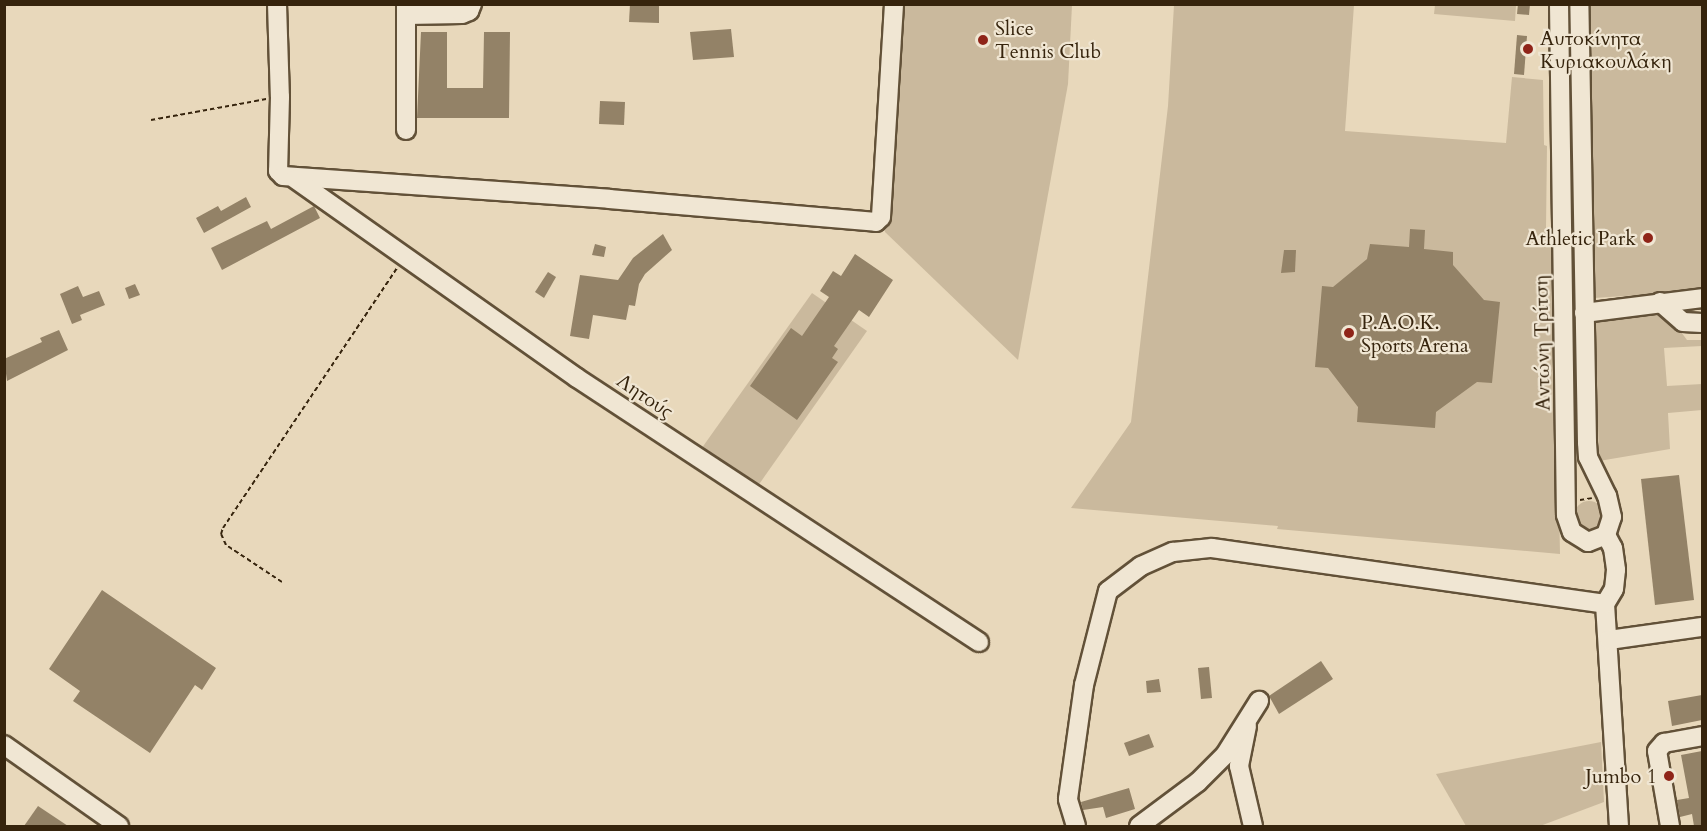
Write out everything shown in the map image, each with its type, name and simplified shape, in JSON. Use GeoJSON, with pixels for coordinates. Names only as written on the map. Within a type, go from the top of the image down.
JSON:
{"type":"FeatureCollection","features":[{"type":"Feature","properties":{"kind":"street"},"geometry":{"type":"LineString","coordinates":[[277,4],[280,97]]}},
{"type":"Feature","properties":{"kind":"street"},"geometry":{"type":"LineString","coordinates":[[406,130],[406,10],[462,14],[469,11],[472,4]]}},
{"type":"Feature","properties":{"kind":"street"},"geometry":{"type":"LineString","coordinates":[[294,178],[597,198],[878,222],[881,217],[894,4]]}},
{"type":"Feature","properties":{"kind":"street","name":"Αντώνη Τρίτση"},"geometry":{"type":"LineString","coordinates":[[1558,4],[1567,521],[1572,532],[1582,541],[1595,542],[1606,535]]}},
{"type":"Feature","properties":{"kind":"street"},"geometry":{"type":"LineString","coordinates":[[1579,4],[1588,457],[1609,503],[1612,524],[1606,535],[1613,548],[1616,570],[1614,589],[1605,604],[1619,826]]}},
{"type":"Feature","properties":{"kind":"street","name":"Λητούς"},"geometry":{"type":"LineString","coordinates":[[280,97],[278,171],[283,176],[294,178],[577,378],[979,642]]}},
{"type":"Feature","properties":{"kind":"street"},"geometry":{"type":"LineString","coordinates":[[1584,313],[1702,298]]}},
{"type":"Feature","properties":{"kind":"street"},"geometry":{"type":"LineString","coordinates":[[1660,302],[1683,322],[1690,325],[1702,323]]}},
{"type":"Feature","properties":{"kind":"street"},"geometry":{"type":"LineString","coordinates":[[1076,826],[1068,799],[1083,696],[1108,591],[1141,566],[1173,552],[1212,548],[1605,604]]}},
{"type":"Feature","properties":{"kind":"street"},"geometry":{"type":"LineString","coordinates":[[1609,640],[1702,627]]}},
{"type":"Feature","properties":{"kind":"street"},"geometry":{"type":"LineString","coordinates":[[1139,826],[1198,782],[1225,755],[1254,707],[1239,766],[1253,826]]}},
{"type":"Feature","properties":{"kind":"street"},"geometry":{"type":"LineString","coordinates":[[1670,826],[1657,751],[1664,743],[1702,736]]}},
{"type":"Feature","properties":{"kind":"street"},"geometry":{"type":"LineString","coordinates":[[4,745],[119,826]]}},
{"type":"Feature","properties":{"kind":"path"},"geometry":{"type":"LineString","coordinates":[[151,120],[280,97]]}},
{"type":"Feature","properties":{"kind":"path"},"geometry":{"type":"LineString","coordinates":[[282,582],[226,545],[221,534],[223,528],[405,256]]}},
{"type":"Feature","properties":{"kind":"path"},"geometry":{"type":"LineString","coordinates":[[1567,501],[1609,503]]}},
{"type":"Feature","properties":{"kind":"shaded area"},"geometry":{"type":"Polygon","coordinates":[[[898,5],[1072,5],[1068,84],[1018,360],[885,232],[898,5]]]}},
{"type":"Feature","properties":{"kind":"shaded area","name":"P.A.O.K. Sports Arena"},"geometry":{"type":"Polygon","coordinates":[[[1174,5],[1354,5],[1345,131],[1506,143],[1512,77],[1543,80],[1544,145],[1547,146],[1546,228],[1554,244],[1560,554],[1071,508],[1131,422],[1168,106],[1174,5]]]}},
{"type":"Feature","properties":{"kind":"shaded area"},"geometry":{"type":"Polygon","coordinates":[[[1435,5],[1516,5],[1515,21],[1434,14],[1435,5]]]}},
{"type":"Feature","properties":{"kind":"shaded area"},"geometry":{"type":"Polygon","coordinates":[[[1590,5],[1702,5],[1702,291],[1594,298],[1590,5]]]}},
{"type":"Feature","properties":{"kind":"shaded area"},"geometry":{"type":"Polygon","coordinates":[[[812,293],[867,331],[755,490],[699,452],[812,293]]]}},
{"type":"Feature","properties":{"kind":"shaded area"},"geometry":{"type":"Polygon","coordinates":[[[1657,311],[1670,317],[1687,340],[1702,340],[1702,346],[1664,348],[1667,386],[1702,384],[1702,410],[1668,413],[1670,449],[1599,461],[1595,321],[1657,311]]]}},
{"type":"Feature","properties":{"kind":"shaded area"},"geometry":{"type":"Polygon","coordinates":[[[1589,501],[1600,505],[1604,516],[1600,527],[1589,531],[1578,527],[1574,516],[1578,505],[1589,501]]]}},
{"type":"Feature","properties":{"kind":"shaded area"},"geometry":{"type":"Polygon","coordinates":[[[1601,742],[1604,802],[1540,826],[1466,826],[1436,774],[1601,742]]]}},
{"type":"Feature","properties":{"kind":"building"},"geometry":{"type":"Polygon","coordinates":[[[630,4],[659,4],[659,23],[629,22],[630,4]]]}},
{"type":"Feature","properties":{"kind":"building"},"geometry":{"type":"Polygon","coordinates":[[[1518,4],[1530,4],[1529,15],[1517,14],[1518,4]]]}},
{"type":"Feature","properties":{"kind":"building"},"geometry":{"type":"Polygon","coordinates":[[[731,29],[734,57],[693,60],[690,32],[731,29]]]}},
{"type":"Feature","properties":{"kind":"building"},"geometry":{"type":"Polygon","coordinates":[[[421,32],[447,32],[447,88],[483,88],[484,32],[510,32],[509,118],[417,118],[421,32]]]}},
{"type":"Feature","properties":{"kind":"building"},"geometry":{"type":"Polygon","coordinates":[[[1517,35],[1527,36],[1524,75],[1514,74],[1517,35]]]}},
{"type":"Feature","properties":{"kind":"building"},"geometry":{"type":"Polygon","coordinates":[[[600,101],[625,102],[624,125],[599,124],[600,101]]]}},
{"type":"Feature","properties":{"kind":"building"},"geometry":{"type":"Polygon","coordinates":[[[246,197],[251,207],[204,233],[196,218],[218,206],[221,211],[246,197]]]}},
{"type":"Feature","properties":{"kind":"building"},"geometry":{"type":"Polygon","coordinates":[[[314,206],[320,218],[222,270],[211,248],[267,221],[271,229],[314,206]]]}},
{"type":"Feature","properties":{"kind":"building"},"geometry":{"type":"Polygon","coordinates":[[[1410,229],[1425,230],[1424,249],[1453,252],[1453,265],[1484,300],[1500,302],[1492,383],[1477,382],[1436,412],[1435,428],[1357,422],[1358,407],[1328,368],[1315,367],[1322,286],[1333,287],[1367,259],[1370,244],[1409,247],[1410,229]]]}},
{"type":"Feature","properties":{"kind":"building"},"geometry":{"type":"Polygon","coordinates":[[[663,234],[672,250],[645,274],[639,284],[635,306],[629,305],[626,320],[593,315],[589,339],[570,336],[580,275],[618,280],[633,258],[663,234]]]}},
{"type":"Feature","properties":{"kind":"building"},"geometry":{"type":"Polygon","coordinates":[[[595,244],[606,247],[604,257],[592,255],[595,244]]]}},
{"type":"Feature","properties":{"kind":"building"},"geometry":{"type":"Polygon","coordinates":[[[1284,250],[1296,250],[1295,272],[1281,273],[1284,250]]]}},
{"type":"Feature","properties":{"kind":"building"},"geometry":{"type":"Polygon","coordinates":[[[855,254],[893,280],[869,317],[859,310],[834,346],[838,349],[832,358],[838,362],[797,420],[750,386],[791,328],[802,336],[829,297],[820,291],[833,271],[841,276],[855,254]]]}},
{"type":"Feature","properties":{"kind":"building"},"geometry":{"type":"Polygon","coordinates":[[[548,272],[556,277],[544,298],[535,292],[548,272]]]}},
{"type":"Feature","properties":{"kind":"building"},"geometry":{"type":"Polygon","coordinates":[[[135,284],[140,295],[129,299],[125,288],[135,284]]]}},
{"type":"Feature","properties":{"kind":"building"},"geometry":{"type":"Polygon","coordinates":[[[78,286],[83,297],[99,291],[105,305],[80,315],[82,320],[72,324],[60,294],[78,286]]]}},
{"type":"Feature","properties":{"kind":"building"},"geometry":{"type":"Polygon","coordinates":[[[59,330],[68,350],[7,381],[4,359],[42,342],[40,338],[59,330]]]}},
{"type":"Feature","properties":{"kind":"building"},"geometry":{"type":"Polygon","coordinates":[[[1679,475],[1694,600],[1655,605],[1641,479],[1679,475]]]}},
{"type":"Feature","properties":{"kind":"building"},"geometry":{"type":"Polygon","coordinates":[[[102,590],[216,668],[202,690],[195,685],[150,753],[73,701],[80,691],[49,669],[102,590]]]}},
{"type":"Feature","properties":{"kind":"building"},"geometry":{"type":"Polygon","coordinates":[[[1321,661],[1333,679],[1279,714],[1269,696],[1321,661]]]}},
{"type":"Feature","properties":{"kind":"building"},"geometry":{"type":"Polygon","coordinates":[[[1209,667],[1212,698],[1201,699],[1198,668],[1209,667]]]}},
{"type":"Feature","properties":{"kind":"building"},"geometry":{"type":"Polygon","coordinates":[[[1159,679],[1161,692],[1147,693],[1146,681],[1159,679]]]}},
{"type":"Feature","properties":{"kind":"building"},"geometry":{"type":"Polygon","coordinates":[[[1702,695],[1702,720],[1672,726],[1668,701],[1702,695]]]}},
{"type":"Feature","properties":{"kind":"building"},"geometry":{"type":"Polygon","coordinates":[[[1149,734],[1154,747],[1129,756],[1124,743],[1149,734]]]}},
{"type":"Feature","properties":{"kind":"building"},"geometry":{"type":"Polygon","coordinates":[[[1702,751],[1702,826],[1694,826],[1692,814],[1680,817],[1677,800],[1689,798],[1681,755],[1702,751]]]}},
{"type":"Feature","properties":{"kind":"building"},"geometry":{"type":"Polygon","coordinates":[[[1129,788],[1135,809],[1106,818],[1103,807],[1083,810],[1081,802],[1129,788]]]}},
{"type":"Feature","properties":{"kind":"building"},"geometry":{"type":"Polygon","coordinates":[[[38,806],[68,826],[24,826],[38,806]]]}},
{"type":"Feature","properties":{"kind":"place","name":"Slice Tennis Club"},"geometry":{"type":"Point","coordinates":[983,40]}},
{"type":"Feature","properties":{"kind":"place","name":"Αυτοκίνητα Κυριακουλάκη"},"geometry":{"type":"Point","coordinates":[1528,49]}},
{"type":"Feature","properties":{"kind":"place","name":"Athletic Park"},"geometry":{"type":"Point","coordinates":[1648,238]}},
{"type":"Feature","properties":{"kind":"place","name":"P.A.O.K. Sports Arena"},"geometry":{"type":"Point","coordinates":[1349,333]}},
{"type":"Feature","properties":{"kind":"place","name":"Jumbo 1"},"geometry":{"type":"Point","coordinates":[1669,776]}}]}
